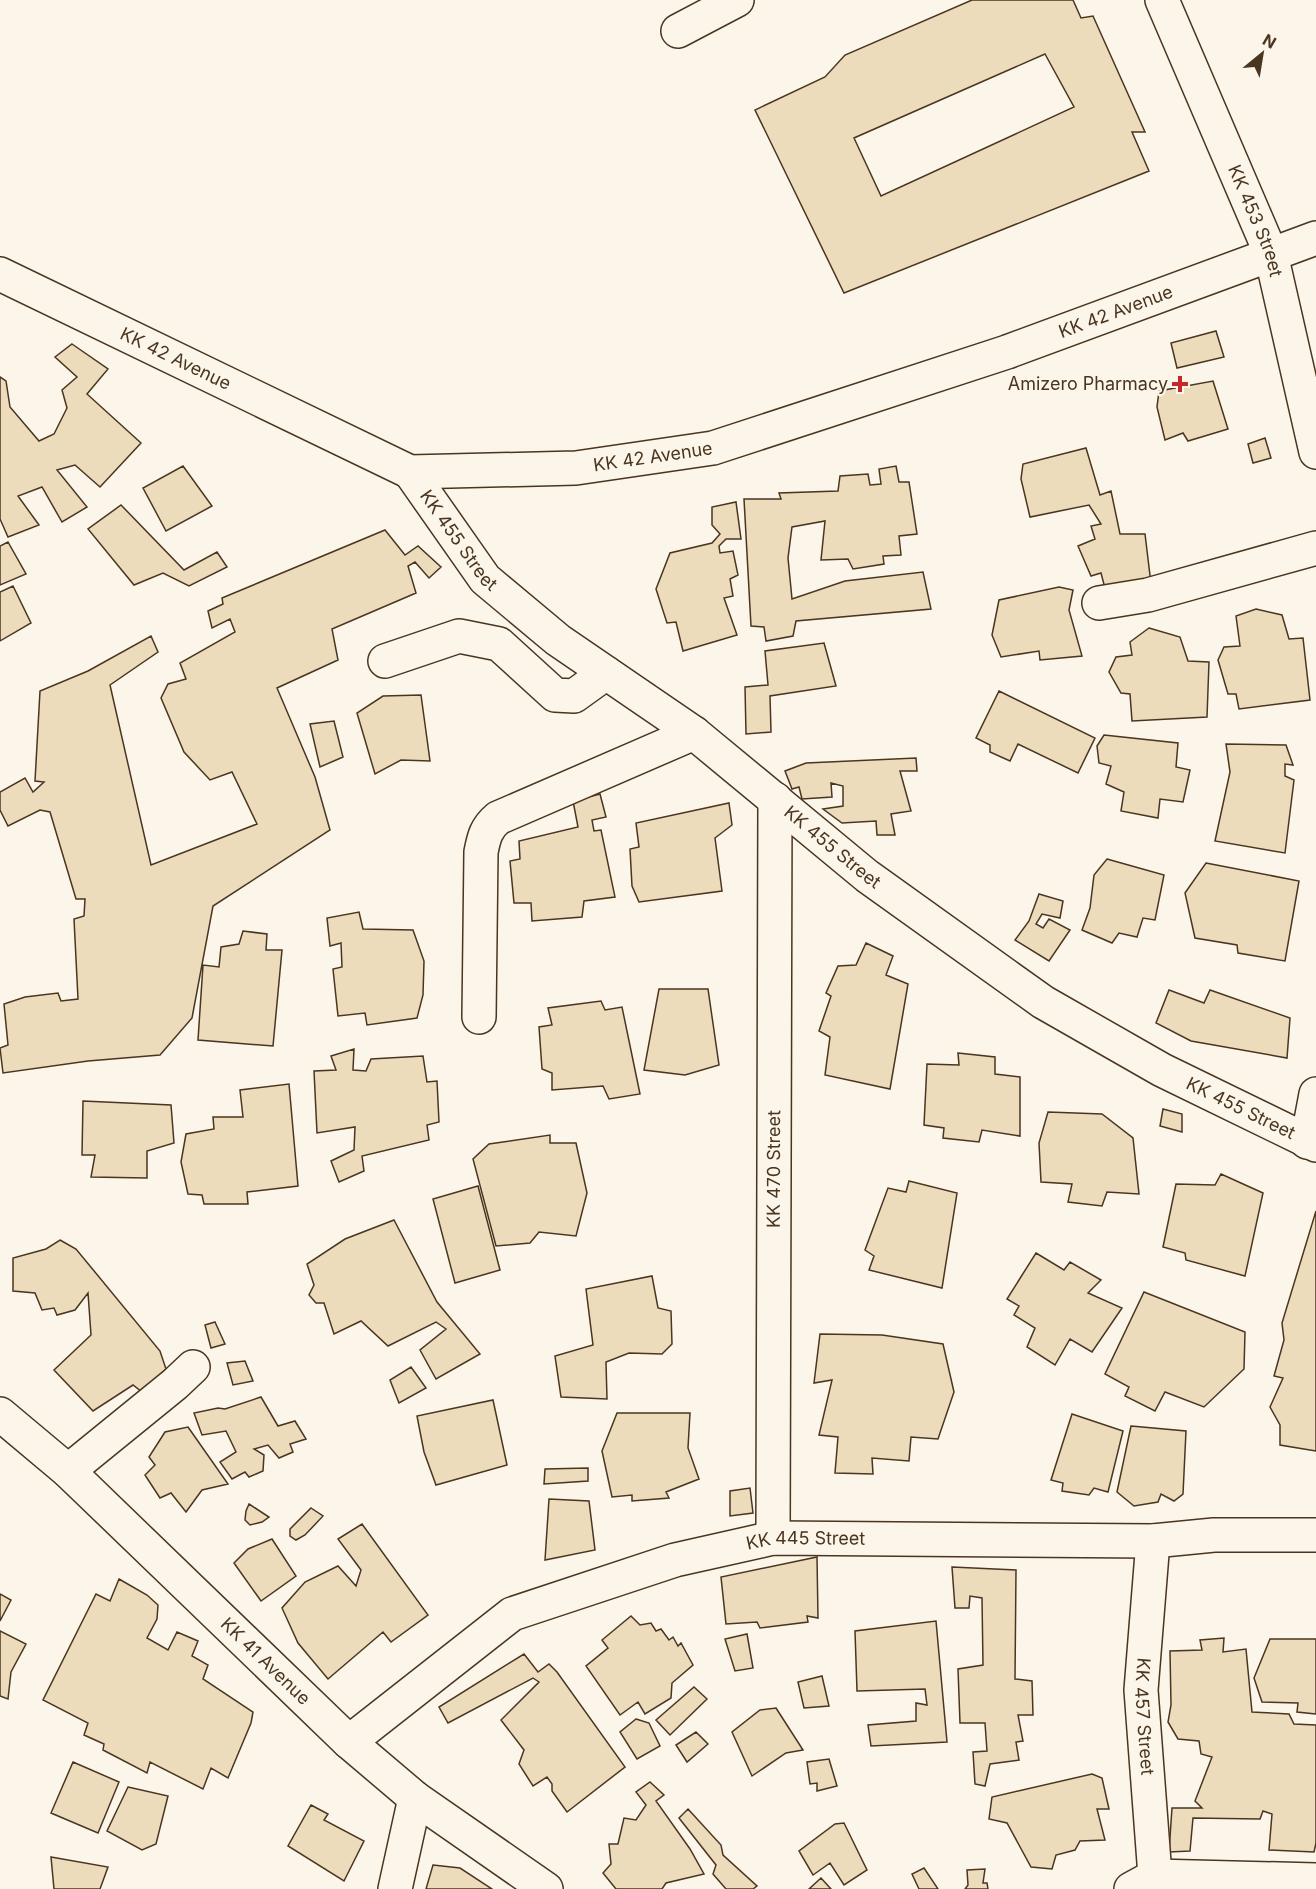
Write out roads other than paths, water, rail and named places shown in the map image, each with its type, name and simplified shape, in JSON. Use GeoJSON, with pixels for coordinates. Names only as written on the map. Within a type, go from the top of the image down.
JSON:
{"type":"FeatureCollection","features":[{"type":"Feature","properties":{"kind":"street"},"geometry":{"type":"LineString","coordinates":[[678,31],[737,0]]}},
{"type":"Feature","properties":{"kind":"street","name":"KK 453 Street"},"geometry":{"type":"LineString","coordinates":[[1162,0],[1271,254],[1316,452]]}},
{"type":"Feature","properties":{"kind":"street","name":"KK 42 Avenue"},"geometry":{"type":"LineString","coordinates":[[0,274],[410,472],[576,468],[713,448],[1007,352],[1316,238]]}},
{"type":"Feature","properties":{"kind":"street","name":"KK 455 Street"},"geometry":{"type":"LineString","coordinates":[[410,472],[485,579],[558,640],[694,733],[867,876],[1043,1002],[1162,1070],[1312,1144]]}},
{"type":"Feature","properties":{"kind":"street"},"geometry":{"type":"LineString","coordinates":[[1099,603],[1148,595],[1316,548]]}},
{"type":"Feature","properties":{"kind":"street"},"geometry":{"type":"LineString","coordinates":[[385,660],[459,636],[499,644],[555,695],[574,696],[606,673]]}},
{"type":"Feature","properties":{"kind":"street"},"geometry":{"type":"LineString","coordinates":[[480,1017],[481,852],[484,836],[490,825],[498,818],[694,733]]}},
{"type":"Feature","properties":{"kind":"street","name":"KK 470 Street"},"geometry":{"type":"LineString","coordinates":[[774,1538],[775,799]]}},
{"type":"Feature","properties":{"kind":"street"},"geometry":{"type":"LineString","coordinates":[[1312,1144],[1316,1094]]}},
{"type":"Feature","properties":{"kind":"street"},"geometry":{"type":"LineString","coordinates":[[68,1471],[193,1367]]}},
{"type":"Feature","properties":{"kind":"street","name":"KK 41 Avenue"},"geometry":{"type":"LineString","coordinates":[[0,1414],[68,1471],[349,1742],[415,1798],[546,1889]]}},
{"type":"Feature","properties":{"kind":"street","name":"KK 445 Street"},"geometry":{"type":"LineString","coordinates":[[349,1742],[512,1614],[675,1560],[774,1538],[1153,1541],[1214,1535],[1316,1535]]}},
{"type":"Feature","properties":{"kind":"street","name":"KK 457 Street"},"geometry":{"type":"LineString","coordinates":[[1148,1885],[1141,1690],[1153,1541]]}},
{"type":"Feature","properties":{"kind":"street"},"geometry":{"type":"LineString","coordinates":[[395,1889],[415,1798]]}},
{"type":"Feature","properties":{"kind":"street"},"geometry":{"type":"LineString","coordinates":[[1148,1885],[1316,1880]]}},
{"type":"Feature","properties":{"kind":"place","name":"Amizero Pharmacy"},"geometry":{"type":"Point","coordinates":[1180,384]}}]}
